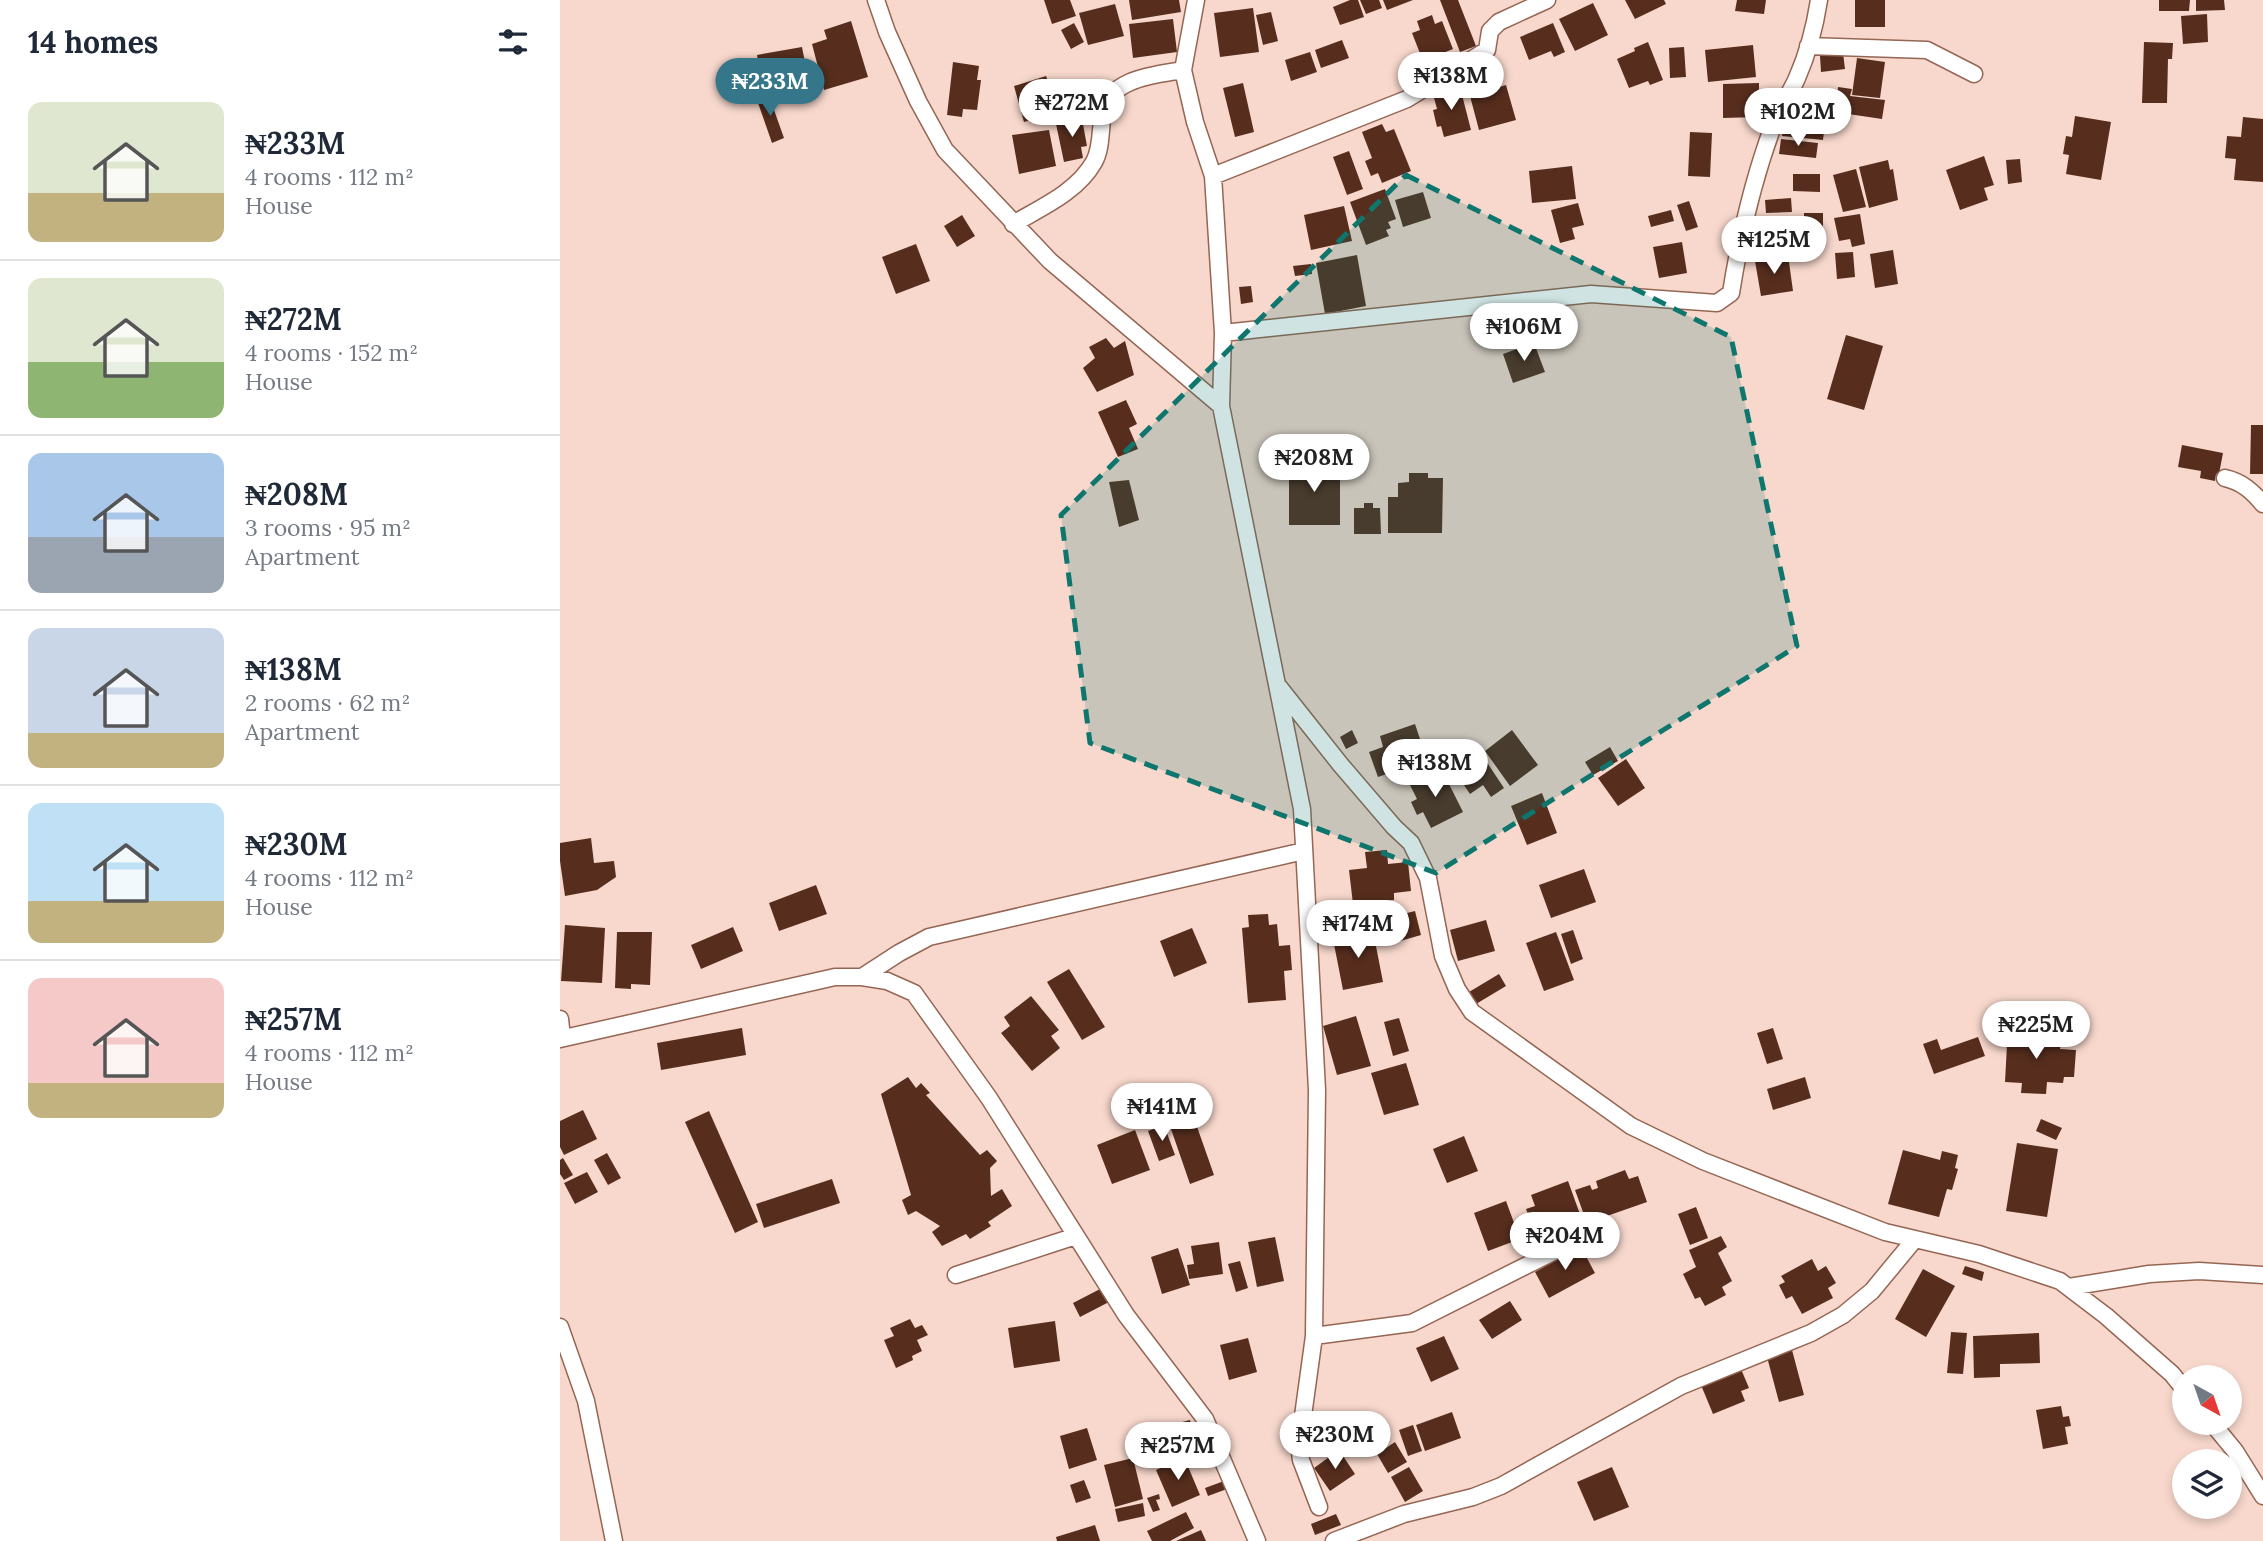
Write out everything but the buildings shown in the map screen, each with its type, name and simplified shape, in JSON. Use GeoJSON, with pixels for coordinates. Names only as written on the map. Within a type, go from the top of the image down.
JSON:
{"type":"FeatureCollection","features":[{"type":"Feature","properties":{"kind":"street"},"geometry":{"type":"LineString","coordinates":[[876,0],[887,32],[918,101],[945,150],[1050,261],[1221,406]]}},
{"type":"Feature","properties":{"kind":"street"},"geometry":{"type":"LineString","coordinates":[[1196,0],[1183,70],[1195,122],[1213,176],[1223,333],[1221,406],[1302,809],[1317,1090],[1314,1336],[1299,1445],[1301,1460],[1319,1507]]}},
{"type":"Feature","properties":{"kind":"street"},"geometry":{"type":"LineString","coordinates":[[1213,176],[1407,99],[1487,50],[1490,32],[1499,22],[1547,0]]}},
{"type":"Feature","properties":{"kind":"street"},"geometry":{"type":"LineString","coordinates":[[1223,333],[1591,294],[1717,303],[1731,293],[1754,183],[1773,124],[1798,76],[1815,23],[1819,0]]}},
{"type":"Feature","properties":{"kind":"street"},"geometry":{"type":"LineString","coordinates":[[1808,46],[1927,50],[1974,74]]}},
{"type":"Feature","properties":{"kind":"street"},"geometry":{"type":"LineString","coordinates":[[1013,223],[1068,192],[1095,161],[1103,110],[1119,87],[1147,76],[1183,70]]}},
{"type":"Feature","properties":{"kind":"street"},"geometry":{"type":"LineString","coordinates":[[2225,478],[2236,480],[2251,490],[2263,504]]}},
{"type":"Feature","properties":{"kind":"street"},"geometry":{"type":"LineString","coordinates":[[1277,684],[1340,764],[1411,843],[1427,878],[1443,956],[1457,989],[1472,1012],[1631,1126],[1703,1161],[1885,1233],[1979,1254],[2041,1273],[2069,1287],[2172,1374]]}},
{"type":"Feature","properties":{"kind":"street"},"geometry":{"type":"LineString","coordinates":[[862,977],[929,937],[1304,851]]}},
{"type":"Feature","properties":{"kind":"street"},"geometry":{"type":"LineString","coordinates":[[560,1019],[561,1039],[835,977],[887,981],[914,993],[989,1098],[1126,1315],[1205,1419],[1257,1541]]}},
{"type":"Feature","properties":{"kind":"street"},"geometry":{"type":"LineString","coordinates":[[956,1275],[1076,1236]]}},
{"type":"Feature","properties":{"kind":"street"},"geometry":{"type":"LineString","coordinates":[[1334,1541],[1404,1514],[1450,1504],[1501,1486],[1681,1387],[1811,1333],[1843,1315],[1872,1292],[1915,1239]]}},
{"type":"Feature","properties":{"kind":"street"},"geometry":{"type":"LineString","coordinates":[[1314,1336],[1412,1323],[1567,1245]]}},
{"type":"Feature","properties":{"kind":"street"},"geometry":{"type":"LineString","coordinates":[[2069,1287],[2148,1274],[2199,1271],[2263,1275]]}},
{"type":"Feature","properties":{"kind":"street"},"geometry":{"type":"LineString","coordinates":[[560,1327],[586,1401],[614,1541]]}},
{"type":"Feature","properties":{"kind":"street"},"geometry":{"type":"LineString","coordinates":[[2222,1435],[2263,1496]]}},
{"type":"Feature","properties":{"kind":"highlighted area"},"geometry":{"type":"Polygon","coordinates":[[[1406,175],[1731,337],[1797,646],[1436,873],[1090,743],[1061,515],[1406,175]]]}}]}
